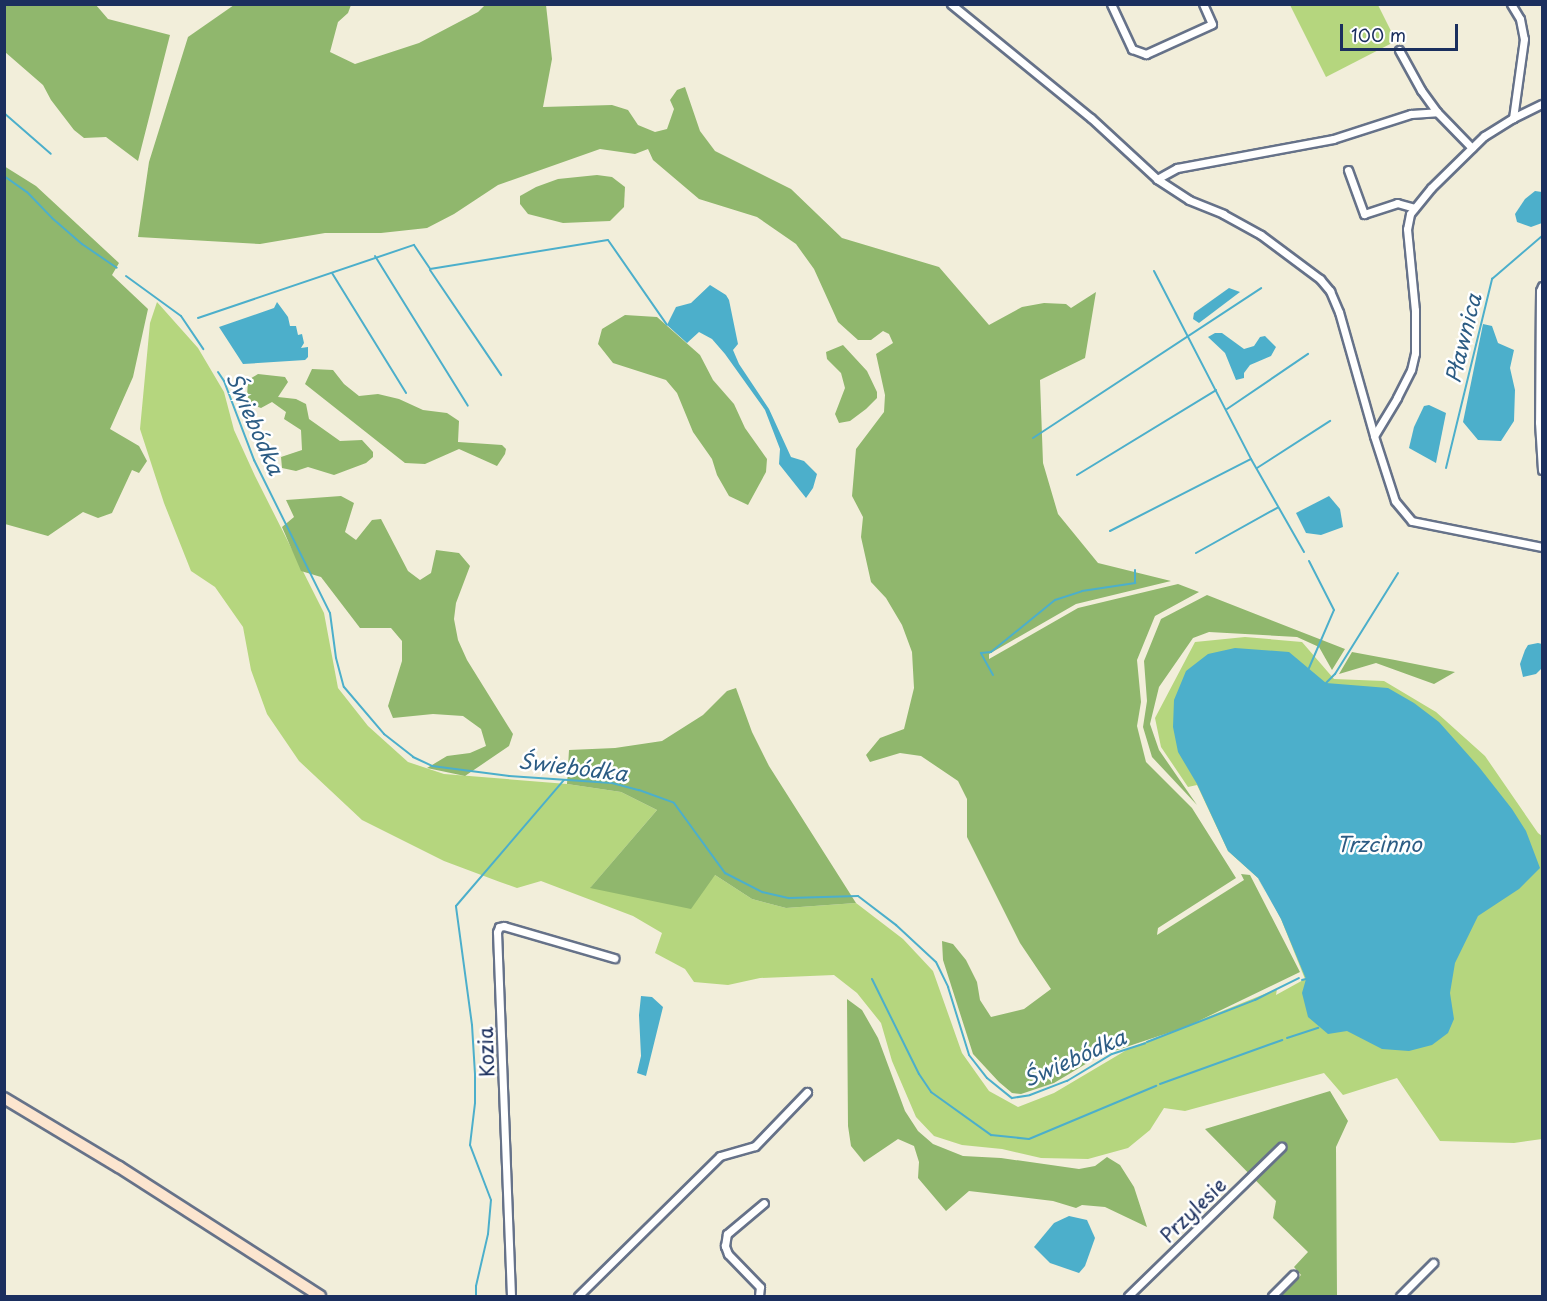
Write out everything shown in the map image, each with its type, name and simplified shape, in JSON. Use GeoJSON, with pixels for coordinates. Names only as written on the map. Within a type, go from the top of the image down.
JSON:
{"type":"FeatureCollection","features":[{"type":"Feature","properties":{"kind":"street"},"geometry":{"type":"LineString","coordinates":[[951,4],[1091,117],[1157,179],[1189,200],[1223,214],[1261,235],[1325,285],[1346,329],[1374,436],[1395,501],[1412,521],[1542,547]]}},
{"type":"Feature","properties":{"kind":"street"},"geometry":{"type":"LineString","coordinates":[[1111,4],[1132,49],[1146,54],[1212,24],[1203,4]]}},
{"type":"Feature","properties":{"kind":"street"},"geometry":{"type":"LineString","coordinates":[[1512,4],[1520,19],[1524,39],[1513,118]]}},
{"type":"Feature","properties":{"kind":"street"},"geometry":{"type":"LineString","coordinates":[[1399,50],[1421,90],[1437,112],[1472,148]]}},
{"type":"Feature","properties":{"kind":"street"},"geometry":{"type":"LineString","coordinates":[[1374,436],[1397,398],[1415,353],[1416,328],[1407,229],[1414,208],[1472,148],[1496,128],[1542,104]]}},
{"type":"Feature","properties":{"kind":"street"},"geometry":{"type":"LineString","coordinates":[[1157,179],[1177,168],[1332,139],[1412,114],[1437,112]]}},
{"type":"Feature","properties":{"kind":"street"},"geometry":{"type":"LineString","coordinates":[[1348,170],[1364,214],[1397,202],[1414,208]]}},
{"type":"Feature","properties":{"kind":"street"},"geometry":{"type":"LineString","coordinates":[[1542,286],[1540,291],[1539,422],[1542,470]]}},
{"type":"Feature","properties":{"kind":"street","name":"Kozia"},"geometry":{"type":"LineString","coordinates":[[511,1296],[496,932],[499,927],[504,926],[614,958]]}},
{"type":"Feature","properties":{"kind":"street"},"geometry":{"type":"LineString","coordinates":[[578,1296],[720,1156],[755,1146],[807,1092]]}},
{"type":"Feature","properties":{"kind":"street"},"geometry":{"type":"LineString","coordinates":[[4,1098],[33,1113],[320,1296]]}},
{"type":"Feature","properties":{"kind":"street","name":"Przylesie"},"geometry":{"type":"LineString","coordinates":[[1128,1296],[1281,1147]]}},
{"type":"Feature","properties":{"kind":"street"},"geometry":{"type":"LineString","coordinates":[[759,1296],[760,1287],[728,1254],[725,1246],[727,1234],[764,1203]]}},
{"type":"Feature","properties":{"kind":"street"},"geometry":{"type":"LineString","coordinates":[[1400,1296],[1433,1263]]}},
{"type":"Feature","properties":{"kind":"street"},"geometry":{"type":"LineString","coordinates":[[1272,1296],[1293,1275]]}},
{"type":"Feature","properties":{"kind":"green space"},"geometry":{"type":"Polygon","coordinates":[[[4,5],[96,5],[108,19],[170,35],[138,161],[106,137],[84,138],[74,130],[51,100],[43,85],[5,52],[4,5]]]}},
{"type":"Feature","properties":{"kind":"green space"},"geometry":{"type":"Polygon","coordinates":[[[234,5],[351,5],[348,13],[338,22],[330,52],[355,64],[419,43],[478,12],[485,5],[546,5],[552,59],[543,107],[612,105],[628,110],[638,125],[655,132],[667,129],[674,109],[670,100],[677,90],[685,87],[700,131],[715,151],[791,189],[842,238],[939,267],[989,325],[1022,307],[1044,303],[1066,304],[1071,308],[1096,292],[1085,358],[1040,380],[1043,463],[1058,514],[1098,563],[1171,581],[1076,604],[989,654],[989,659],[1078,608],[1178,584],[1199,592],[1155,616],[1137,660],[1141,702],[1137,726],[1146,762],[1192,808],[1236,878],[1158,928],[1157,935],[1244,880],[1241,874],[1250,875],[1300,972],[1186,1027],[1099,1056],[1054,1083],[1021,1094],[1012,1093],[999,1082],[973,1054],[943,960],[942,941],[953,944],[966,960],[977,982],[980,1000],[991,1017],[1024,1009],[1051,989],[1020,943],[967,837],[967,799],[958,781],[921,756],[900,753],[870,762],[866,755],[880,738],[904,729],[914,688],[912,652],[902,625],[886,598],[871,582],[861,537],[863,517],[852,496],[856,449],[884,412],[885,395],[876,354],[893,343],[889,334],[883,331],[871,340],[858,340],[838,322],[814,269],[796,244],[757,217],[699,199],[653,160],[648,149],[635,154],[600,149],[498,185],[454,214],[427,228],[381,233],[325,233],[260,244],[138,237],[149,162],[188,37],[234,5]]]}},
{"type":"Feature","properties":{"kind":"green space"},"geometry":{"type":"Polygon","coordinates":[[[1290,5],[1378,5],[1396,41],[1326,77],[1290,5]]]}},
{"type":"Feature","properties":{"kind":"green space"},"geometry":{"type":"Polygon","coordinates":[[[4,166],[36,186],[119,263],[112,275],[148,309],[133,377],[110,429],[139,446],[147,461],[139,473],[132,470],[112,513],[98,518],[83,512],[48,536],[5,524],[4,166]]]}},
{"type":"Feature","properties":{"kind":"green space"},"geometry":{"type":"Polygon","coordinates":[[[597,175],[612,177],[625,187],[624,207],[610,221],[563,223],[528,214],[520,204],[520,196],[536,187],[558,179],[597,175]]]}},
{"type":"Feature","properties":{"kind":"green space"},"geometry":{"type":"Polygon","coordinates":[[[157,302],[198,348],[224,392],[234,430],[324,613],[338,688],[368,726],[408,762],[444,774],[567,784],[621,792],[657,810],[591,887],[715,875],[752,899],[786,908],[856,903],[903,939],[933,971],[962,1053],[989,1091],[1018,1107],[1054,1093],[1130,1048],[1277,989],[1276,995],[1305,979],[1281,919],[1234,827],[1266,894],[1258,878],[1228,851],[1197,785],[1188,787],[1161,747],[1155,718],[1195,642],[1245,637],[1302,642],[1334,679],[1384,681],[1436,712],[1485,756],[1542,836],[1542,1139],[1514,1143],[1440,1141],[1397,1078],[1343,1095],[1324,1073],[1185,1111],[1164,1108],[1150,1130],[1128,1148],[1088,1159],[1041,1158],[1002,1149],[962,1145],[934,1136],[916,1117],[892,1061],[881,1023],[857,993],[834,975],[760,978],[728,985],[694,982],[685,969],[655,953],[662,933],[633,916],[541,881],[517,888],[500,882],[444,861],[362,820],[299,761],[267,714],[251,670],[243,627],[215,587],[191,571],[164,503],[140,429],[150,323],[157,302]]]}},
{"type":"Feature","properties":{"kind":"green space"},"geometry":{"type":"Polygon","coordinates":[[[625,315],[657,317],[700,355],[713,380],[734,404],[745,428],[767,459],[766,472],[748,505],[729,496],[717,475],[712,459],[693,432],[677,393],[666,380],[613,363],[598,344],[602,329],[625,315]]]}},
{"type":"Feature","properties":{"kind":"green space"},"geometry":{"type":"Polygon","coordinates":[[[843,345],[867,371],[877,392],[877,398],[850,421],[839,423],[835,414],[845,388],[841,373],[827,359],[826,352],[843,345]]]}},
{"type":"Feature","properties":{"kind":"green space"},"geometry":{"type":"Polygon","coordinates":[[[312,369],[333,370],[344,384],[359,396],[378,394],[399,399],[423,410],[447,413],[459,421],[458,442],[502,445],[506,449],[505,454],[497,466],[459,449],[425,464],[405,463],[305,384],[312,369]]]}},
{"type":"Feature","properties":{"kind":"green space"},"geometry":{"type":"Polygon","coordinates":[[[258,374],[285,377],[288,382],[278,397],[296,399],[306,404],[309,419],[340,441],[362,440],[373,452],[373,457],[366,463],[334,475],[308,467],[296,471],[282,468],[281,457],[302,450],[301,430],[284,419],[286,412],[272,402],[261,408],[253,405],[247,396],[248,380],[258,374]]]}},
{"type":"Feature","properties":{"kind":"green space"},"geometry":{"type":"Polygon","coordinates":[[[341,496],[354,503],[345,532],[356,540],[372,520],[381,519],[408,571],[420,580],[431,573],[436,550],[459,553],[470,566],[456,603],[454,619],[458,640],[467,660],[513,734],[509,746],[465,776],[427,768],[447,756],[470,753],[486,746],[481,729],[463,716],[433,714],[393,718],[388,706],[402,661],[402,641],[391,628],[360,628],[321,577],[301,571],[282,527],[294,517],[286,500],[341,496]]]}},
{"type":"Feature","properties":{"kind":"green space"},"geometry":{"type":"Polygon","coordinates":[[[1207,595],[1345,649],[1332,670],[1319,647],[1297,637],[1209,632],[1193,638],[1159,687],[1150,724],[1159,750],[1197,805],[1152,757],[1143,727],[1147,701],[1144,661],[1161,619],[1207,595]]]}},
{"type":"Feature","properties":{"kind":"green space"},"geometry":{"type":"Polygon","coordinates":[[[1352,652],[1455,672],[1434,684],[1376,663],[1339,674],[1352,652]]]}},
{"type":"Feature","properties":{"kind":"green space"},"geometry":{"type":"Polygon","coordinates":[[[736,688],[752,732],[769,766],[856,903],[786,908],[752,899],[715,875],[691,909],[590,888],[657,810],[621,792],[567,784],[569,750],[615,748],[662,741],[703,715],[727,691],[736,688]]]}},
{"type":"Feature","properties":{"kind":"green space"},"geometry":{"type":"Polygon","coordinates":[[[847,999],[862,1010],[878,1038],[905,1111],[918,1131],[933,1144],[963,1156],[1001,1158],[1079,1169],[1095,1166],[1107,1157],[1120,1165],[1134,1187],[1147,1227],[1105,1207],[1082,1205],[1076,1208],[1053,1201],[969,1191],[946,1211],[918,1178],[919,1162],[914,1146],[898,1139],[864,1162],[851,1146],[848,1126],[847,999]]]}},
{"type":"Feature","properties":{"kind":"green space"},"geometry":{"type":"Polygon","coordinates":[[[1330,1091],[1348,1121],[1336,1147],[1337,1296],[1279,1296],[1301,1275],[1294,1267],[1308,1252],[1273,1218],[1276,1201],[1205,1129],[1330,1091]]]}},
{"type":"Feature","properties":{"kind":"water"},"geometry":{"type":"Polygon","coordinates":[[[1535,191],[1542,192],[1542,223],[1531,227],[1517,222],[1515,214],[1525,199],[1535,191]]]}},
{"type":"Feature","properties":{"kind":"water"},"geometry":{"type":"Polygon","coordinates":[[[710,285],[726,295],[729,300],[738,344],[733,350],[739,364],[769,409],[791,457],[804,461],[817,474],[813,488],[806,498],[779,464],[780,449],[765,410],[725,354],[712,339],[699,332],[687,343],[667,325],[676,307],[691,303],[710,285]]]}},
{"type":"Feature","properties":{"kind":"water"},"geometry":{"type":"Polygon","coordinates":[[[1229,288],[1240,292],[1199,323],[1193,319],[1194,313],[1229,288]]]}},
{"type":"Feature","properties":{"kind":"water"},"geometry":{"type":"Polygon","coordinates":[[[277,302],[288,317],[290,326],[296,326],[298,335],[302,334],[304,343],[301,348],[308,347],[308,357],[305,360],[243,364],[219,327],[274,308],[277,302]]]}},
{"type":"Feature","properties":{"kind":"water"},"geometry":{"type":"Polygon","coordinates":[[[1483,324],[1492,326],[1498,343],[1514,350],[1510,368],[1515,390],[1514,421],[1501,441],[1478,440],[1463,422],[1483,324]]]}},
{"type":"Feature","properties":{"kind":"water"},"geometry":{"type":"Polygon","coordinates":[[[1215,333],[1222,333],[1244,349],[1254,346],[1260,337],[1265,336],[1276,347],[1271,356],[1250,365],[1244,373],[1244,378],[1236,380],[1225,353],[1208,337],[1215,333]]]}},
{"type":"Feature","properties":{"kind":"water"},"geometry":{"type":"Polygon","coordinates":[[[1429,405],[1446,413],[1436,463],[1409,448],[1414,427],[1424,406],[1429,405]]]}},
{"type":"Feature","properties":{"kind":"water"},"geometry":{"type":"Polygon","coordinates":[[[1329,496],[1340,509],[1343,527],[1321,535],[1306,533],[1296,513],[1329,496]]]}},
{"type":"Feature","properties":{"kind":"water"},"geometry":{"type":"Polygon","coordinates":[[[1542,644],[1542,668],[1536,674],[1523,677],[1520,664],[1525,650],[1528,645],[1542,644]]]}},
{"type":"Feature","properties":{"kind":"water","name":"Trzcinno"},"geometry":{"type":"Polygon","coordinates":[[[1235,648],[1289,652],[1326,683],[1388,688],[1414,703],[1439,722],[1479,767],[1526,831],[1540,868],[1519,889],[1478,916],[1455,963],[1450,993],[1454,1019],[1448,1033],[1432,1045],[1409,1051],[1382,1049],[1347,1031],[1328,1034],[1308,1017],[1302,993],[1306,979],[1281,919],[1258,878],[1228,851],[1197,784],[1178,752],[1173,727],[1174,700],[1186,671],[1208,654],[1235,648]]]}},
{"type":"Feature","properties":{"kind":"water"},"geometry":{"type":"Polygon","coordinates":[[[641,996],[652,997],[663,1007],[646,1076],[637,1073],[641,1056],[639,1015],[641,996]]]}},
{"type":"Feature","properties":{"kind":"water"},"geometry":{"type":"Polygon","coordinates":[[[1069,1216],[1087,1220],[1095,1238],[1085,1266],[1079,1273],[1050,1263],[1034,1247],[1054,1223],[1069,1216]]]}},
{"type":"Feature","properties":{"kind":"waterway"},"geometry":{"type":"LineString","coordinates":[[4,113],[51,154]]}},
{"type":"Feature","properties":{"kind":"waterway","name":"Świebódka"},"geometry":{"type":"LineString","coordinates":[[4,176],[27,192],[82,244],[117,268]]}},
{"type":"Feature","properties":{"kind":"waterway","name":"Pławnica"},"geometry":{"type":"LineString","coordinates":[[1446,468],[1492,279],[1542,236]]}},
{"type":"Feature","properties":{"kind":"waterway"},"geometry":{"type":"LineString","coordinates":[[198,318],[414,245],[430,269],[608,240],[667,325]]}},
{"type":"Feature","properties":{"kind":"waterway"},"geometry":{"type":"LineString","coordinates":[[375,256],[468,406]]}},
{"type":"Feature","properties":{"kind":"waterway"},"geometry":{"type":"LineString","coordinates":[[430,270],[501,375]]}},
{"type":"Feature","properties":{"kind":"waterway"},"geometry":{"type":"LineString","coordinates":[[1154,271],[1251,459],[1304,552]]}},
{"type":"Feature","properties":{"kind":"waterway"},"geometry":{"type":"LineString","coordinates":[[332,273],[406,393]]}},
{"type":"Feature","properties":{"kind":"waterway","name":"Świebódka"},"geometry":{"type":"LineString","coordinates":[[126,276],[181,316],[203,349]]}},
{"type":"Feature","properties":{"kind":"waterway"},"geometry":{"type":"LineString","coordinates":[[1033,438],[1261,288]]}},
{"type":"Feature","properties":{"kind":"waterway"},"geometry":{"type":"LineString","coordinates":[[1227,409],[1308,354]]}},
{"type":"Feature","properties":{"kind":"waterway","name":"Świebódka"},"geometry":{"type":"LineString","coordinates":[[218,372],[224,381],[254,460],[330,613],[336,658],[344,687],[384,734],[413,757],[432,766],[509,776],[612,783],[639,790],[674,803],[725,873],[762,892],[789,898],[858,896],[896,925],[936,962],[948,987],[969,1055],[987,1078],[1012,1098],[1030,1095],[1067,1081],[1112,1054],[1145,1043]]}},
{"type":"Feature","properties":{"kind":"waterway"},"geometry":{"type":"LineString","coordinates":[[1077,475],[1216,390]]}},
{"type":"Feature","properties":{"kind":"waterway"},"geometry":{"type":"LineString","coordinates":[[1257,468],[1330,421]]}},
{"type":"Feature","properties":{"kind":"waterway"},"geometry":{"type":"LineString","coordinates":[[1110,531],[1251,459]]}},
{"type":"Feature","properties":{"kind":"waterway"},"geometry":{"type":"LineString","coordinates":[[1196,553],[1277,508]]}},
{"type":"Feature","properties":{"kind":"waterway"},"geometry":{"type":"LineString","coordinates":[[1309,561],[1334,610],[1309,668]]}},
{"type":"Feature","properties":{"kind":"waterway"},"geometry":{"type":"LineString","coordinates":[[993,675],[981,653],[991,652],[1055,600],[1082,591],[1135,583],[1135,570]]}},
{"type":"Feature","properties":{"kind":"waterway","name":"Pławnica"},"geometry":{"type":"LineString","coordinates":[[1326,683],[1335,674],[1398,573]]}},
{"type":"Feature","properties":{"kind":"waterway"},"geometry":{"type":"LineString","coordinates":[[476,1296],[476,1286],[488,1234],[491,1200],[470,1145],[475,1103],[475,1074],[472,1025],[456,906],[564,780]]}},
{"type":"Feature","properties":{"kind":"waterway","name":"Świebódka"},"geometry":{"type":"LineString","coordinates":[[1147,1042],[1255,1000],[1299,978]]}},
{"type":"Feature","properties":{"kind":"waterway"},"geometry":{"type":"LineString","coordinates":[[872,979],[919,1074],[931,1092],[991,1135],[1029,1139],[1156,1086]]}},
{"type":"Feature","properties":{"kind":"waterway","name":"Świebódka"},"geometry":{"type":"LineString","coordinates":[[1302,980],[1306,979]]}},
{"type":"Feature","properties":{"kind":"waterway"},"geometry":{"type":"LineString","coordinates":[[1287,1038],[1318,1028]]}},
{"type":"Feature","properties":{"kind":"waterway"},"geometry":{"type":"LineString","coordinates":[[1160,1084],[1282,1040]]}}]}
